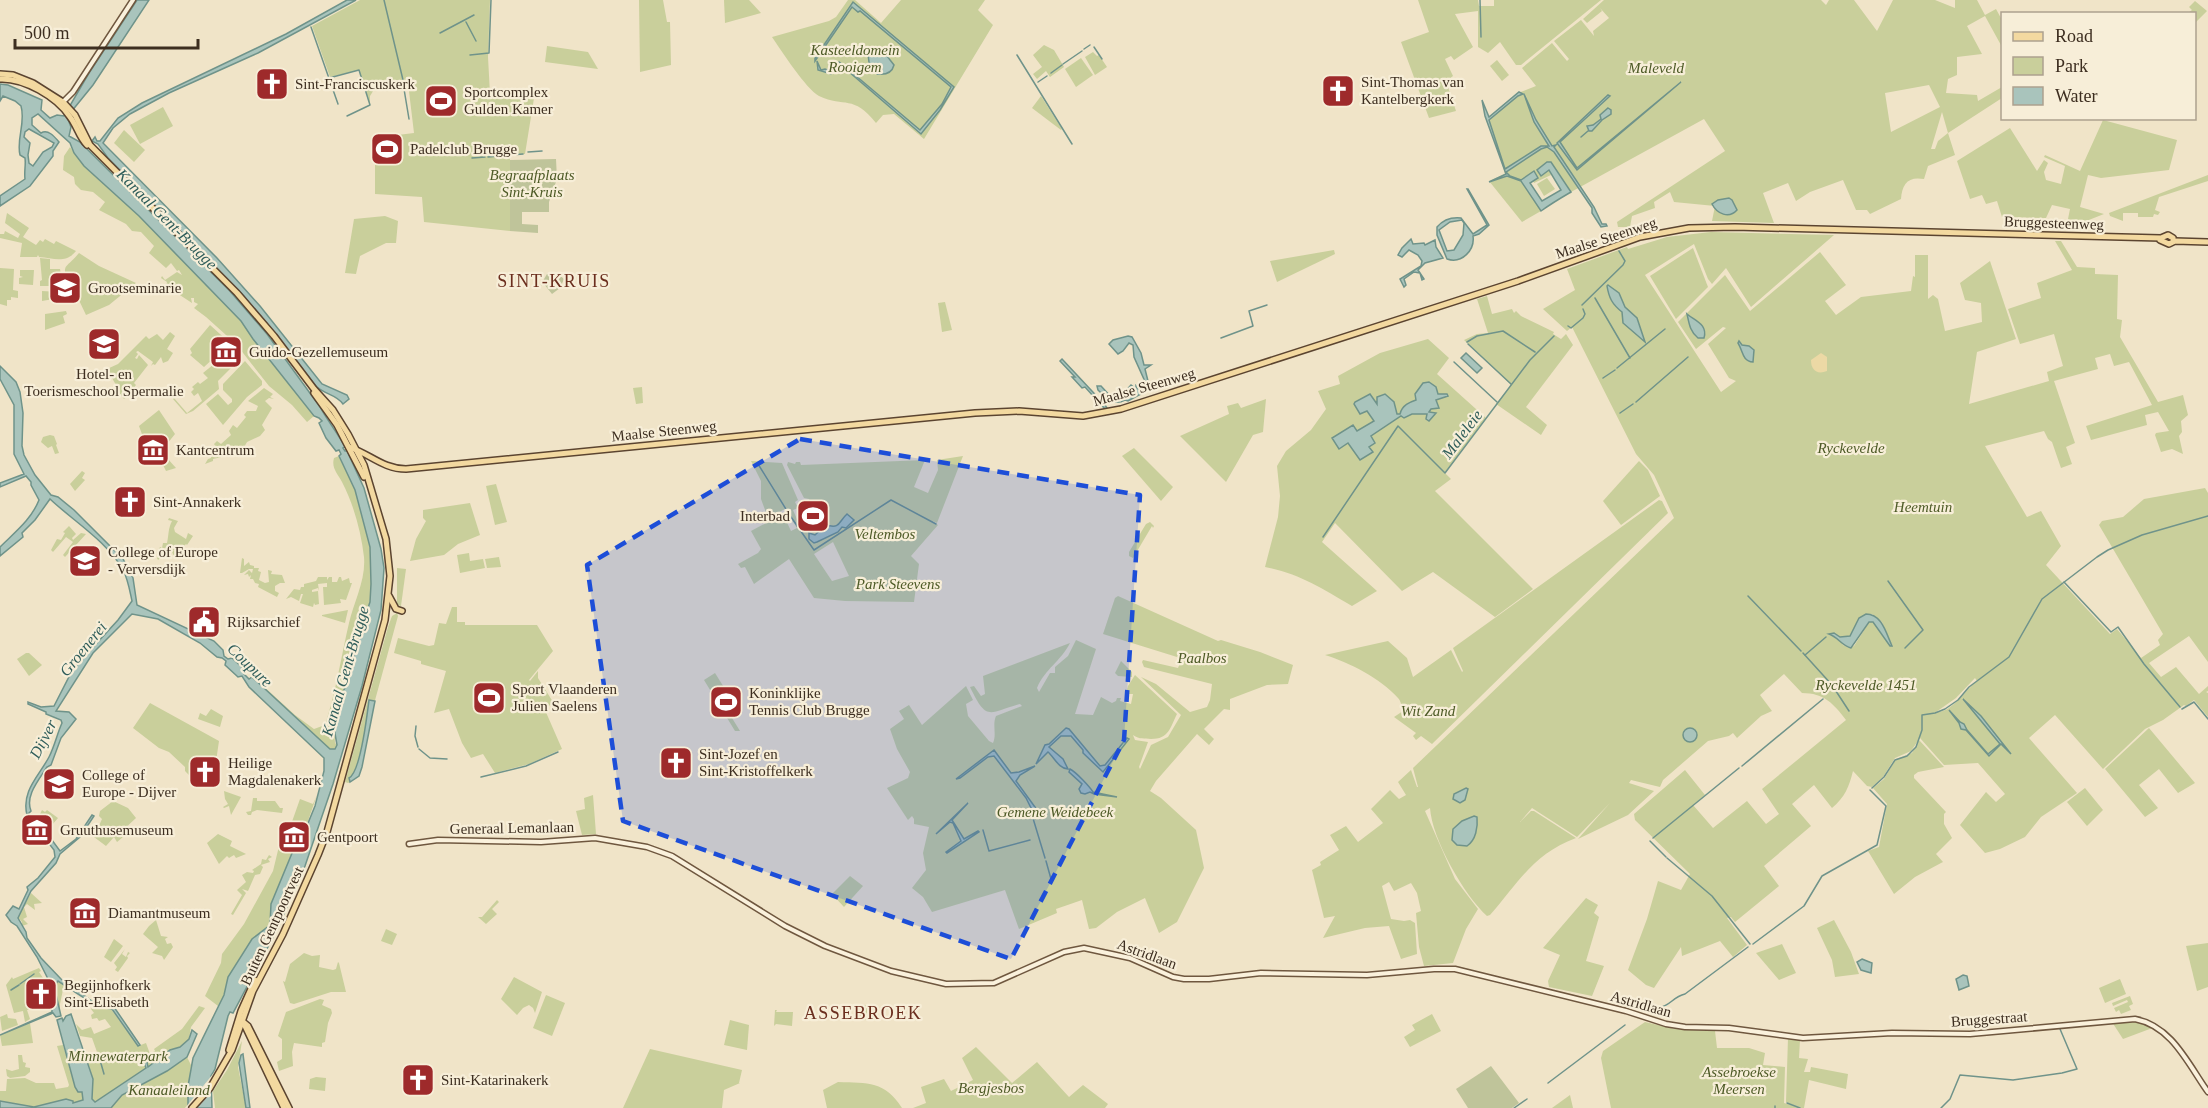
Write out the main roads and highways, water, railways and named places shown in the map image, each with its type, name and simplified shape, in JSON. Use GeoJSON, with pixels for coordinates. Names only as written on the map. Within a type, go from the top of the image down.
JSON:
{"type":"FeatureCollection","features":[{"type":"Feature","properties":{"kind":"main road"},"geometry":{"type":"LineString","coordinates":[[61,104],[73,92],[133,0]]}},
{"type":"Feature","properties":{"kind":"main road"},"geometry":{"type":"LineString","coordinates":[[0,74],[14,75],[33,83],[69,111],[86,145],[236,294],[332,413],[354,447],[366,472],[389,555],[389,596],[396,609],[402,611],[394,611],[385,620]]}},
{"type":"Feature","properties":{"kind":"main road"},"geometry":{"type":"LineString","coordinates":[[0,79],[12,80],[31,87],[61,104]]}},
{"type":"Feature","properties":{"kind":"main road","name":"Maalse Steenweg"},"geometry":{"type":"LineString","coordinates":[[354,447],[363,448],[376,461],[394,468],[412,468],[988,412],[1093,416],[1276,360],[1660,232],[1712,226],[1906,232]]}},
{"type":"Feature","properties":{"kind":"main road","name":"Bruggesteenweg"},"geometry":{"type":"LineString","coordinates":[[1906,232],[2164,239],[2167,244],[2173,240],[2208,241]]}},
{"type":"Feature","properties":{"kind":"main road"},"geometry":{"type":"LineString","coordinates":[[354,447],[370,487]]}},
{"type":"Feature","properties":{"kind":"main road"},"geometry":{"type":"LineString","coordinates":[[366,472],[369,464],[376,461]]}},
{"type":"Feature","properties":{"kind":"main road","name":"Buiten Gentpoortvest"},"geometry":{"type":"LineString","coordinates":[[241,1021],[252,985],[281,933],[320,844],[332,810],[372,672],[389,596]]}},
{"type":"Feature","properties":{"kind":"main road","name":"Generaal Lemanlaan"},"geometry":{"type":"LineString","coordinates":[[409,844],[438,840],[543,842],[596,838],[616,840]]}},
{"type":"Feature","properties":{"kind":"main road","name":"Astridlaan"},"geometry":{"type":"LineString","coordinates":[[616,840],[672,856],[785,926],[848,956],[908,976],[946,984],[994,983],[1065,951],[1084,948],[1130,958],[1173,977],[1184,979],[1209,979],[1261,973],[1367,975],[1450,968],[1626,1011],[1666,1024],[1739,1029]]}},
{"type":"Feature","properties":{"kind":"main road","name":"Bruggestraat"},"geometry":{"type":"LineString","coordinates":[[1739,1029],[1815,1038],[1892,1033],[1963,1034],[2135,1019],[2154,1025],[2168,1036],[2208,1092]]}},
{"type":"Feature","properties":{"kind":"main road"},"geometry":{"type":"LineString","coordinates":[[241,1021],[284,1108]]}},
{"type":"Feature","properties":{"kind":"main road"},"geometry":{"type":"LineString","coordinates":[[236,1043],[241,1021]]}},
{"type":"Feature","properties":{"kind":"main road"},"geometry":{"type":"LineString","coordinates":[[216,1076],[241,1021]]}},
{"type":"Feature","properties":{"kind":"main road"},"geometry":{"type":"LineString","coordinates":[[241,1021],[248,1026],[289,1108]]}},
{"type":"Feature","properties":{"kind":"main road"},"geometry":{"type":"LineString","coordinates":[[191,1108],[216,1076],[236,1043],[242,1037],[251,1040]]}},
{"type":"Feature","properties":{"kind":"water"},"geometry":{"type":"Polygon","coordinates":[[[137,0],[149,0],[93,85],[67,117],[71,127],[69,136],[80,142],[229,290],[267,334],[320,407],[345,447],[343,448],[347,451],[364,488],[384,568],[381,610],[362,686],[333,784],[305,866],[278,928],[233,1013],[230,1012],[228,1016],[215,1069],[211,1076],[212,1108],[188,1108],[188,1086],[193,1058],[224,995],[228,977],[252,939],[270,925],[271,904],[295,846],[299,845],[315,806],[324,771],[324,758],[249,687],[242,676],[238,677],[225,665],[226,661],[222,658],[158,619],[132,614],[93,653],[56,711],[69,712],[76,719],[61,738],[51,765],[47,767],[33,789],[30,800],[31,811],[27,815],[26,798],[49,757],[62,723],[61,720],[46,714],[28,702],[41,707],[54,706],[73,669],[118,620],[132,601],[123,570],[108,550],[50,499],[22,533],[23,537],[0,556],[0,547],[27,520],[39,500],[26,476],[0,487],[0,483],[24,474],[14,454],[14,405],[0,379],[0,366],[16,382],[20,392],[23,413],[22,446],[24,455],[35,475],[51,495],[58,497],[74,510],[123,559],[133,578],[137,605],[214,641],[223,650],[224,656],[228,659],[232,658],[245,670],[244,674],[249,679],[252,677],[330,749],[335,749],[337,745],[334,728],[337,705],[348,681],[370,602],[370,547],[355,490],[339,456],[341,454],[339,450],[336,451],[326,438],[319,423],[322,421],[314,416],[241,321],[139,216],[84,166],[70,143],[38,114],[32,118],[32,125],[41,133],[51,134],[59,142],[53,151],[53,156],[30,186],[0,206],[0,196],[25,179],[25,158],[20,155],[19,149],[21,106],[3,96],[0,101],[0,84],[8,85],[42,100],[41,110],[50,118],[57,115],[64,116],[137,0]],[[29,129],[25,132],[24,137],[30,143],[29,163],[33,166],[43,152],[52,147],[54,143],[29,129]]]}},
{"type":"Feature","properties":{"kind":"water"},"geometry":{"type":"Polygon","coordinates":[[[347,0],[356,0],[258,53],[169,93],[130,114],[113,128],[103,143],[217,258],[260,306],[322,384],[347,395],[349,399],[343,404],[316,386],[244,296],[108,158],[98,144],[92,141],[95,137],[97,141],[100,141],[118,118],[142,103],[286,34],[347,0]]]}},
{"type":"Feature","properties":{"kind":"water"},"geometry":{"type":"Polygon","coordinates":[[[853,2],[954,87],[921,134],[841,65],[831,74],[818,70],[817,61],[821,70],[830,71],[839,62],[920,130],[942,104],[951,87],[860,11],[852,7],[815,61],[853,2]]]}},
{"type":"Feature","properties":{"kind":"water"},"geometry":{"type":"Polygon","coordinates":[[[874,50],[887,56],[894,65],[890,72],[877,74],[882,69],[876,64],[874,71],[871,72],[868,54],[874,50]]]}},
{"type":"Feature","properties":{"kind":"water"},"geometry":{"type":"Polygon","coordinates":[[[1681,82],[1577,170],[1557,143],[1608,95],[1610,96],[1560,142],[1577,168],[1681,82]]]}},
{"type":"Feature","properties":{"kind":"water"},"geometry":{"type":"Polygon","coordinates":[[[1519,92],[1523,94],[1489,120],[1505,169],[1541,146],[1549,146],[1534,122],[1524,94],[1552,146],[1556,145],[1554,147],[1594,207],[1602,224],[1607,226],[1601,227],[1592,213],[1592,208],[1554,152],[1547,147],[1506,172],[1521,180],[1534,171],[1538,178],[1530,183],[1542,201],[1561,190],[1549,170],[1541,176],[1537,170],[1547,162],[1551,162],[1571,192],[1541,211],[1521,181],[1507,176],[1489,182],[1506,174],[1485,116],[1482,100],[1489,117],[1519,92]]]}},
{"type":"Feature","properties":{"kind":"water"},"geometry":{"type":"Polygon","coordinates":[[[1608,108],[1611,114],[1592,131],[1589,131],[1587,126],[1601,119],[1600,115],[1608,108]]]}},
{"type":"Feature","properties":{"kind":"water"},"geometry":{"type":"Polygon","coordinates":[[[1467,189],[1489,225],[1473,236],[1472,246],[1466,255],[1458,259],[1447,259],[1437,235],[1439,225],[1454,218],[1461,218],[1473,234],[1487,225],[1467,189]],[[1462,220],[1450,222],[1439,230],[1447,251],[1454,250],[1463,235],[1462,220]]]}},
{"type":"Feature","properties":{"kind":"water"},"geometry":{"type":"Polygon","coordinates":[[[1729,198],[1737,210],[1734,213],[1727,215],[1720,213],[1712,204],[1718,200],[1729,198]]]}},
{"type":"Feature","properties":{"kind":"water"},"geometry":{"type":"Polygon","coordinates":[[[1411,239],[1413,244],[1424,243],[1425,245],[1435,240],[1436,247],[1443,258],[1425,263],[1418,270],[1420,273],[1414,272],[1404,279],[1406,285],[1404,287],[1400,279],[1421,266],[1422,261],[1418,255],[1409,250],[1402,257],[1398,255],[1411,239]]]}},
{"type":"Feature","properties":{"kind":"water"},"geometry":{"type":"Polygon","coordinates":[[[1608,285],[1619,293],[1625,307],[1637,318],[1645,342],[1623,323],[1622,312],[1612,300],[1608,285]]]}},
{"type":"Feature","properties":{"kind":"water"},"geometry":{"type":"Polygon","coordinates":[[[1687,314],[1702,326],[1705,333],[1704,338],[1698,338],[1693,333],[1687,314]]]}},
{"type":"Feature","properties":{"kind":"water"},"geometry":{"type":"Polygon","coordinates":[[[1132,337],[1141,353],[1144,365],[1151,365],[1145,369],[1150,389],[1128,401],[1114,402],[1101,393],[1097,386],[1101,386],[1112,398],[1122,395],[1131,385],[1136,389],[1136,386],[1139,390],[1147,386],[1134,357],[1133,345],[1129,343],[1118,354],[1109,344],[1113,340],[1132,337]]]}},
{"type":"Feature","properties":{"kind":"water"},"geometry":{"type":"Polygon","coordinates":[[[1739,341],[1742,345],[1754,350],[1753,362],[1745,358],[1739,341]]]}},
{"type":"Feature","properties":{"kind":"water"},"geometry":{"type":"Polygon","coordinates":[[[1466,353],[1482,368],[1477,373],[1461,358],[1466,353]]]}},
{"type":"Feature","properties":{"kind":"water"},"geometry":{"type":"Polygon","coordinates":[[[1062,359],[1107,408],[1105,409],[1085,387],[1082,388],[1060,361],[1062,359]]]}},
{"type":"Feature","properties":{"kind":"water"},"geometry":{"type":"Polygon","coordinates":[[[1429,382],[1436,387],[1438,394],[1448,396],[1436,400],[1439,408],[1431,409],[1429,412],[1436,413],[1429,421],[1426,419],[1427,414],[1412,414],[1404,418],[1401,416],[1371,436],[1375,443],[1369,447],[1373,452],[1360,460],[1348,443],[1339,449],[1332,438],[1353,425],[1357,431],[1374,421],[1367,411],[1360,414],[1355,402],[1370,394],[1377,404],[1377,397],[1385,394],[1394,402],[1397,414],[1400,414],[1404,406],[1416,400],[1415,394],[1423,383],[1429,382]]]}},
{"type":"Feature","properties":{"kind":"water"},"geometry":{"type":"Polygon","coordinates":[[[847,514],[854,520],[846,528],[842,527],[838,532],[814,543],[809,539],[809,533],[815,535],[826,525],[839,524],[847,514]]]}},
{"type":"Feature","properties":{"kind":"water"},"geometry":{"type":"Polygon","coordinates":[[[1866,614],[1880,621],[1892,646],[1873,622],[1869,622],[1851,648],[1829,634],[1834,633],[1840,637],[1850,636],[1859,618],[1866,614]]]}},
{"type":"Feature","properties":{"kind":"water"},"geometry":{"type":"Polygon","coordinates":[[[1963,699],[1981,716],[2011,754],[2001,744],[1989,756],[1966,730],[1961,729],[1949,710],[1964,724],[1988,754],[2000,744],[1963,699]]]}},
{"type":"Feature","properties":{"kind":"water"},"geometry":{"type":"Polygon","coordinates":[[[369,700],[375,701],[362,767],[359,776],[350,782],[349,778],[353,774],[360,755],[369,700]]]}},
{"type":"Feature","properties":{"kind":"water"},"geometry":{"type":"Polygon","coordinates":[[[1066,728],[1100,766],[1105,765],[1127,738],[1129,739],[1103,772],[1083,753],[1071,736],[1061,736],[1049,747],[1063,759],[1068,769],[1059,765],[1048,752],[1036,764],[1045,745],[1066,728]]]}},
{"type":"Feature","properties":{"kind":"water"},"geometry":{"type":"Polygon","coordinates":[[[1687,728],[1693,728],[1697,735],[1693,742],[1687,742],[1683,738],[1683,732],[1687,728]]]}},
{"type":"Feature","properties":{"kind":"water"},"geometry":{"type":"Polygon","coordinates":[[[994,750],[1011,773],[1035,766],[1020,775],[1016,781],[1040,814],[1035,816],[1026,798],[994,756],[988,757],[956,779],[994,750]]]}},
{"type":"Feature","properties":{"kind":"water"},"geometry":{"type":"Polygon","coordinates":[[[1070,769],[1093,792],[1117,797],[1090,792],[1081,793],[1079,789],[1082,784],[1069,772],[1070,769]]]}},
{"type":"Feature","properties":{"kind":"water"},"geometry":{"type":"Polygon","coordinates":[[[1468,789],[1465,800],[1460,803],[1453,799],[1454,794],[1468,789]]]}},
{"type":"Feature","properties":{"kind":"water"},"geometry":{"type":"Polygon","coordinates":[[[968,803],[952,820],[964,839],[979,832],[947,853],[961,841],[953,823],[950,822],[936,834],[968,803]]]}},
{"type":"Feature","properties":{"kind":"water"},"geometry":{"type":"Polygon","coordinates":[[[92,815],[94,816],[80,837],[60,854],[56,863],[31,891],[18,918],[27,938],[41,958],[61,979],[99,1006],[114,1007],[140,1045],[138,1046],[112,1009],[98,1007],[58,981],[54,986],[61,1016],[56,1017],[53,1013],[0,1035],[52,1012],[47,977],[17,926],[6,915],[13,906],[19,909],[28,890],[27,887],[38,878],[55,857],[54,850],[31,820],[35,817],[60,851],[76,839],[92,815]]]}},
{"type":"Feature","properties":{"kind":"water"},"geometry":{"type":"Polygon","coordinates":[[[1477,817],[1477,825],[1472,840],[1467,846],[1457,845],[1452,840],[1453,829],[1462,821],[1477,817]]]}},
{"type":"Feature","properties":{"kind":"water"},"geometry":{"type":"Polygon","coordinates":[[[1862,959],[1872,963],[1871,973],[1861,970],[1857,962],[1862,959]]]}},
{"type":"Feature","properties":{"kind":"water"},"geometry":{"type":"Polygon","coordinates":[[[1963,975],[1967,976],[1969,986],[1959,990],[1956,979],[1963,975]]]}},
{"type":"Feature","properties":{"kind":"water"},"geometry":{"type":"Polygon","coordinates":[[[71,1014],[93,1079],[92,1099],[95,1102],[146,1068],[142,1057],[146,1057],[148,1067],[170,1050],[180,1047],[189,1039],[192,1030],[197,1034],[187,1057],[167,1071],[122,1095],[111,1108],[0,1108],[0,1101],[34,1107],[66,1099],[73,1103],[83,1100],[82,1092],[78,1092],[75,1087],[57,1020],[62,1018],[63,1021],[71,1014]]]}},
{"type":"Feature","properties":{"kind":"water"},"geometry":{"type":"Polygon","coordinates":[[[243,1054],[250,1108],[246,1108],[239,1063],[243,1054]]]}},
{"type":"Feature","properties":{"kind":"waterway"},"geometry":{"type":"LineString","coordinates":[[384,0],[403,80]]}},
{"type":"Feature","properties":{"kind":"waterway"},"geometry":{"type":"LineString","coordinates":[[470,55],[489,53],[491,0]]}},
{"type":"Feature","properties":{"kind":"waterway","name":"Maleleie"},"geometry":{"type":"LineString","coordinates":[[1480,0],[1481,37]]}},
{"type":"Feature","properties":{"kind":"waterway"},"geometry":{"type":"LineString","coordinates":[[440,33],[474,15]]}},
{"type":"Feature","properties":{"kind":"waterway"},"geometry":{"type":"LineString","coordinates":[[466,22],[476,41]]}},
{"type":"Feature","properties":{"kind":"waterway"},"geometry":{"type":"LineString","coordinates":[[311,27],[338,104]]}},
{"type":"Feature","properties":{"kind":"waterway"},"geometry":{"type":"LineString","coordinates":[[1084,49],[1090,45]]}},
{"type":"Feature","properties":{"kind":"waterway"},"geometry":{"type":"LineString","coordinates":[[1094,47],[1102,59]]}},
{"type":"Feature","properties":{"kind":"waterway"},"geometry":{"type":"LineString","coordinates":[[1063,64],[1082,51]]}},
{"type":"Feature","properties":{"kind":"waterway"},"geometry":{"type":"LineString","coordinates":[[1017,55],[1072,144]]}},
{"type":"Feature","properties":{"kind":"waterway"},"geometry":{"type":"LineString","coordinates":[[1051,73],[1062,65]]}},
{"type":"Feature","properties":{"kind":"waterway"},"geometry":{"type":"LineString","coordinates":[[329,78],[359,70],[370,105],[347,116]]}},
{"type":"Feature","properties":{"kind":"waterway"},"geometry":{"type":"LineString","coordinates":[[1038,82],[1047,76]]}},
{"type":"Feature","properties":{"kind":"waterway"},"geometry":{"type":"LineString","coordinates":[[375,88],[403,83],[409,119]]}},
{"type":"Feature","properties":{"kind":"waterway"},"geometry":{"type":"LineString","coordinates":[[1581,137],[1588,131]]}},
{"type":"Feature","properties":{"kind":"waterway"},"geometry":{"type":"LineString","coordinates":[[528,152],[542,151]]}},
{"type":"Feature","properties":{"kind":"waterway"},"geometry":{"type":"LineString","coordinates":[[488,157],[523,154]]}},
{"type":"Feature","properties":{"kind":"waterway"},"geometry":{"type":"LineString","coordinates":[[472,158],[485,157]]}},
{"type":"Feature","properties":{"kind":"waterway","name":"Maleleie"},"geometry":{"type":"LineString","coordinates":[[1582,305],[1623,265],[1625,261],[1619,251]]}},
{"type":"Feature","properties":{"kind":"waterway"},"geometry":{"type":"LineString","coordinates":[[1595,298],[1630,358]]}},
{"type":"Feature","properties":{"kind":"waterway"},"geometry":{"type":"LineString","coordinates":[[1221,338],[1253,326],[1249,311],[1267,305]]}},
{"type":"Feature","properties":{"kind":"waterway","name":"Maleleie"},"geometry":{"type":"LineString","coordinates":[[1568,326],[1571,328],[1583,318],[1585,314],[1583,309]]}},
{"type":"Feature","properties":{"kind":"waterway"},"geometry":{"type":"LineString","coordinates":[[1617,368],[1665,329]]}},
{"type":"Feature","properties":{"kind":"waterway"},"geometry":{"type":"LineString","coordinates":[[1467,342],[1477,336],[1503,331],[1535,352]]}},
{"type":"Feature","properties":{"kind":"waterway","name":"Maleleie"},"geometry":{"type":"LineString","coordinates":[[1323,537],[1398,426],[1445,473],[1530,360],[1554,336]]}},
{"type":"Feature","properties":{"kind":"waterway"},"geometry":{"type":"LineString","coordinates":[[1468,344],[1511,384]]}},
{"type":"Feature","properties":{"kind":"waterway"},"geometry":{"type":"LineString","coordinates":[[1636,402],[1688,357]]}},
{"type":"Feature","properties":{"kind":"waterway"},"geometry":{"type":"LineString","coordinates":[[1454,362],[1497,402]]}},
{"type":"Feature","properties":{"kind":"waterway"},"geometry":{"type":"LineString","coordinates":[[1603,378],[1615,370]]}},
{"type":"Feature","properties":{"kind":"waterway"},"geometry":{"type":"LineString","coordinates":[[1620,413],[1633,404]]}},
{"type":"Feature","properties":{"kind":"waterway"},"geometry":{"type":"LineString","coordinates":[[758,464],[789,514]]}},
{"type":"Feature","properties":{"kind":"waterway"},"geometry":{"type":"LineString","coordinates":[[791,517],[814,550],[891,500],[936,524]]}},
{"type":"Feature","properties":{"kind":"waterway"},"geometry":{"type":"LineString","coordinates":[[1872,788],[1884,777],[1895,760],[1907,756],[1916,747],[1922,730],[1922,715],[1945,709],[1958,700],[1969,687],[2009,657],[2042,599],[2108,550],[2142,535],[2208,516]]}},
{"type":"Feature","properties":{"kind":"waterway"},"geometry":{"type":"LineString","coordinates":[[1888,581],[1923,630],[1905,648]]}},
{"type":"Feature","properties":{"kind":"waterway"},"geometry":{"type":"LineString","coordinates":[[2064,582],[2111,632],[2118,627],[2144,664],[2180,707]]}},
{"type":"Feature","properties":{"kind":"waterway"},"geometry":{"type":"LineString","coordinates":[[1748,596],[1801,651]]}},
{"type":"Feature","properties":{"kind":"waterway"},"geometry":{"type":"LineString","coordinates":[[1805,655],[1826,637]]}},
{"type":"Feature","properties":{"kind":"waterway"},"geometry":{"type":"LineString","coordinates":[[1803,653],[1832,685],[1849,711]]}},
{"type":"Feature","properties":{"kind":"waterway"},"geometry":{"type":"LineString","coordinates":[[1742,766],[1823,699]]}},
{"type":"Feature","properties":{"kind":"waterway"},"geometry":{"type":"LineString","coordinates":[[2182,709],[2194,702],[2208,719]]}},
{"type":"Feature","properties":{"kind":"waterway"},"geometry":{"type":"LineString","coordinates":[[416,726],[415,736],[418,747]]}},
{"type":"Feature","properties":{"kind":"waterway"},"geometry":{"type":"LineString","coordinates":[[419,749],[430,758],[447,759]]}},
{"type":"Feature","properties":{"kind":"waterway"},"geometry":{"type":"LineString","coordinates":[[481,777],[526,766],[558,752]]}},
{"type":"Feature","properties":{"kind":"waterway"},"geometry":{"type":"LineString","coordinates":[[1653,838],[1739,768]]}},
{"type":"Feature","properties":{"kind":"waterway"},"geometry":{"type":"LineString","coordinates":[[1753,944],[1804,906],[1822,876],[1877,845],[1886,806],[1870,790]]}},
{"type":"Feature","properties":{"kind":"waterway"},"geometry":{"type":"LineString","coordinates":[[1032,815],[1045,858]]}},
{"type":"Feature","properties":{"kind":"waterway"},"geometry":{"type":"LineString","coordinates":[[983,830],[989,851],[1030,840]]}},
{"type":"Feature","properties":{"kind":"waterway"},"geometry":{"type":"LineString","coordinates":[[1650,841],[1666,857]]}},
{"type":"Feature","properties":{"kind":"waterway"},"geometry":{"type":"LineString","coordinates":[[1667,858],[1712,896],[1750,944]]}},
{"type":"Feature","properties":{"kind":"waterway"},"geometry":{"type":"LineString","coordinates":[[1046,861],[1051,879]]}},
{"type":"Feature","properties":{"kind":"waterway"},"geometry":{"type":"LineString","coordinates":[[1657,1008],[1685,994],[1748,947]]}},
{"type":"Feature","properties":{"kind":"waterway"},"geometry":{"type":"LineString","coordinates":[[20,984],[34,974]]}},
{"type":"Feature","properties":{"kind":"waterway"},"geometry":{"type":"LineString","coordinates":[[11,990],[19,985]]}},
{"type":"Feature","properties":{"kind":"waterway"},"geometry":{"type":"LineString","coordinates":[[1548,1083],[1625,1025]]}},
{"type":"Feature","properties":{"kind":"waterway"},"geometry":{"type":"LineString","coordinates":[[1941,1108],[1950,1099],[1960,1075],[2013,1080],[2077,1069],[2060,1029]]}},
{"type":"Feature","properties":{"kind":"waterway"},"geometry":{"type":"LineString","coordinates":[[98,1053],[104,1074]]}},
{"type":"Feature","properties":{"kind":"waterway"},"geometry":{"type":"LineString","coordinates":[[1514,1108],[1527,1099]]}},
{"type":"Feature","properties":{"kind":"waterway"},"geometry":{"type":"LineString","coordinates":[[1787,1103],[1800,1108]]}},
{"type":"Feature","properties":{"kind":"place","name":"Sint-Franciscuskerk"},"geometry":{"type":"Point","coordinates":[272,84]}},
{"type":"Feature","properties":{"kind":"place","name":"Sint-Thomas van Kantelbergkerk"},"geometry":{"type":"Point","coordinates":[1338,91]}},
{"type":"Feature","properties":{"kind":"place","name":"Sportcomplex Gulden Kamer"},"geometry":{"type":"Point","coordinates":[441,101]}},
{"type":"Feature","properties":{"kind":"place","name":"Padelclub Brugge"},"geometry":{"type":"Point","coordinates":[387,149]}},
{"type":"Feature","properties":{"kind":"place","name":"Grootseminarie"},"geometry":{"type":"Point","coordinates":[65,288]}},
{"type":"Feature","properties":{"kind":"place","name":"Hotel- en Toerismeschool Spermalie"},"geometry":{"type":"Point","coordinates":[104,344]}},
{"type":"Feature","properties":{"kind":"place","name":"Guido-Gezellemuseum"},"geometry":{"type":"Point","coordinates":[226,352]}},
{"type":"Feature","properties":{"kind":"place","name":"Kantcentrum"},"geometry":{"type":"Point","coordinates":[153,450]}},
{"type":"Feature","properties":{"kind":"place","name":"Sint-Annakerk"},"geometry":{"type":"Point","coordinates":[130,502]}},
{"type":"Feature","properties":{"kind":"place","name":"Interbad"},"geometry":{"type":"Point","coordinates":[813,516]}},
{"type":"Feature","properties":{"kind":"place","name":"College of Europe - Verversdijk"},"geometry":{"type":"Point","coordinates":[85,561]}},
{"type":"Feature","properties":{"kind":"place","name":"Rijksarchief"},"geometry":{"type":"Point","coordinates":[204,622]}},
{"type":"Feature","properties":{"kind":"place","name":"Sport Vlaanderen Julien Saelens"},"geometry":{"type":"Point","coordinates":[489,698]}},
{"type":"Feature","properties":{"kind":"place","name":"Koninklijke Tennis Club Brugge"},"geometry":{"type":"Point","coordinates":[726,702]}},
{"type":"Feature","properties":{"kind":"place","name":"Sint-Jozef en Sint-Kristoffelkerk"},"geometry":{"type":"Point","coordinates":[676,763]}},
{"type":"Feature","properties":{"kind":"place","name":"Heilige Magdalenakerk"},"geometry":{"type":"Point","coordinates":[205,772]}},
{"type":"Feature","properties":{"kind":"place","name":"College of Europe - Dijver"},"geometry":{"type":"Point","coordinates":[59,784]}},
{"type":"Feature","properties":{"kind":"place","name":"Gruuthusemuseum"},"geometry":{"type":"Point","coordinates":[37,830]}},
{"type":"Feature","properties":{"kind":"place","name":"Gentpoort"},"geometry":{"type":"Point","coordinates":[294,837]}},
{"type":"Feature","properties":{"kind":"place","name":"Diamantmuseum"},"geometry":{"type":"Point","coordinates":[85,913]}},
{"type":"Feature","properties":{"kind":"place","name":"Begijnhofkerk Sint-Elisabeth"},"geometry":{"type":"Point","coordinates":[41,994]}},
{"type":"Feature","properties":{"kind":"place","name":"Sint-Katarinakerk"},"geometry":{"type":"Point","coordinates":[418,1080]}},
{"type":"Feature","properties":{"kind":"district","name":"SINT-KRUIS"},"geometry":{"type":"Point","coordinates":[554,281]}},
{"type":"Feature","properties":{"kind":"district","name":"ASSEBROEK"},"geometry":{"type":"Point","coordinates":[863,1013]}},
{"type":"Feature","properties":{"kind":"park label","name":"Kasteeldomein Rooigem"},"geometry":{"type":"Point","coordinates":[855,58]}},
{"type":"Feature","properties":{"kind":"park label","name":"Maleveld"},"geometry":{"type":"Point","coordinates":[1656,68]}},
{"type":"Feature","properties":{"kind":"park label","name":"Begraafplaats Sint-Kruis"},"geometry":{"type":"Point","coordinates":[532,184]}},
{"type":"Feature","properties":{"kind":"park label","name":"Ryckevelde"},"geometry":{"type":"Point","coordinates":[1851,448]}},
{"type":"Feature","properties":{"kind":"park label","name":"Heemtuin"},"geometry":{"type":"Point","coordinates":[1923,507]}},
{"type":"Feature","properties":{"kind":"park label","name":"Veltembos"},"geometry":{"type":"Point","coordinates":[885,534]}},
{"type":"Feature","properties":{"kind":"park label","name":"Park Steevens"},"geometry":{"type":"Point","coordinates":[898,584]}},
{"type":"Feature","properties":{"kind":"park label","name":"Paalbos"},"geometry":{"type":"Point","coordinates":[1202,658]}},
{"type":"Feature","properties":{"kind":"park label","name":"Ryckevelde 1451"},"geometry":{"type":"Point","coordinates":[1866,685]}},
{"type":"Feature","properties":{"kind":"park label","name":"Wit Zand"},"geometry":{"type":"Point","coordinates":[1428,711]}},
{"type":"Feature","properties":{"kind":"park label","name":"Gemene Weidebeek"},"geometry":{"type":"Point","coordinates":[1055,812]}},
{"type":"Feature","properties":{"kind":"park label","name":"Minnewaterpark"},"geometry":{"type":"Point","coordinates":[118,1056]}},
{"type":"Feature","properties":{"kind":"park label","name":"Assebroekse Meersen"},"geometry":{"type":"Point","coordinates":[1739,1080]}},
{"type":"Feature","properties":{"kind":"park label","name":"Bergjesbos"},"geometry":{"type":"Point","coordinates":[991,1088]}},
{"type":"Feature","properties":{"kind":"park label","name":"Kanaaleiland"},"geometry":{"type":"Point","coordinates":[169,1090]}},
{"type":"Feature","properties":{"kind":"water label","name":"Kanaal Gent-Brugge"},"geometry":{"type":"Point","coordinates":[167,219]}},
{"type":"Feature","properties":{"kind":"water label","name":"Groenerei"},"geometry":{"type":"Point","coordinates":[83,649]}},
{"type":"Feature","properties":{"kind":"water label","name":"Coupure"},"geometry":{"type":"Point","coordinates":[250,665]}},
{"type":"Feature","properties":{"kind":"water label","name":"Kanaal Gent-Brugge"},"geometry":{"type":"Point","coordinates":[345,671]}},
{"type":"Feature","properties":{"kind":"water label","name":"Dijver"},"geometry":{"type":"Point","coordinates":[43,739]}}]}
